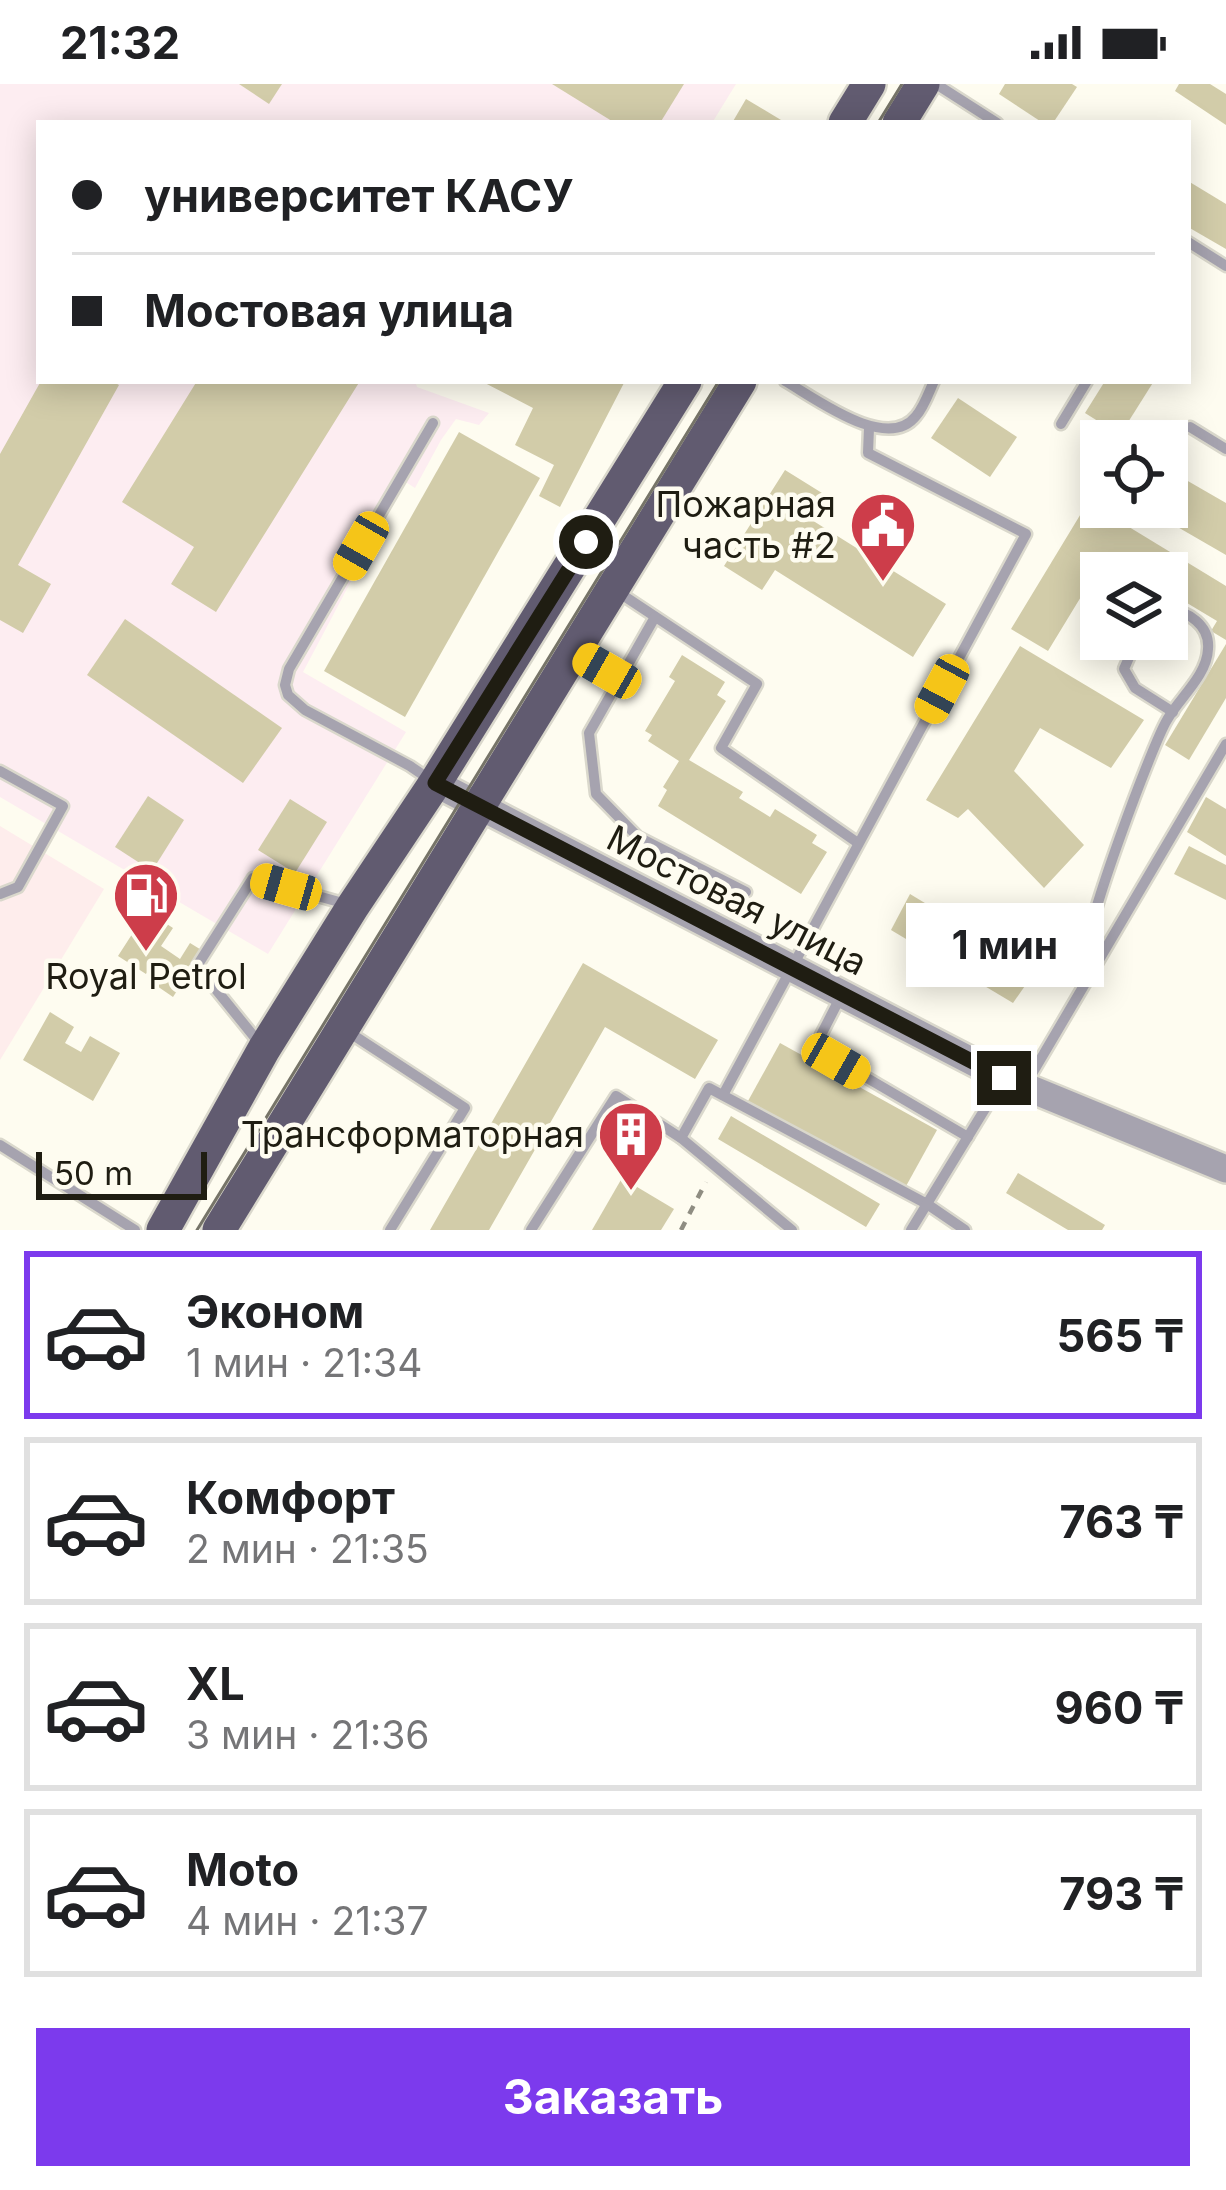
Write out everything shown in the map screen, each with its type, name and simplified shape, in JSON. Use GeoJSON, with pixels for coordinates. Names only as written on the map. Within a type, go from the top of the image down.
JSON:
{"type":"FeatureCollection","features":[{"type":"Feature","properties":{"kind":"main road"},"geometry":{"type":"LineString","coordinates":[[846,120],[869,84]]}},
{"type":"Feature","properties":{"kind":"main road"},"geometry":{"type":"LineString","coordinates":[[901,120],[923,84]]}},
{"type":"Feature","properties":{"kind":"main road"},"geometry":{"type":"LineString","coordinates":[[219,1230],[738,384]]}},
{"type":"Feature","properties":{"kind":"main road"},"geometry":{"type":"LineString","coordinates":[[163,1230],[264,1048],[435,783],[674,385]]}},
{"type":"Feature","properties":{"kind":"street","name":"Мостовая улица"},"geometry":{"type":"LineString","coordinates":[[435,783],[1014,1082],[1226,1169]]}},
{"type":"Feature","properties":{"kind":"lane"},"geometry":{"type":"LineString","coordinates":[[936,84],[992,120]]}},
{"type":"Feature","properties":{"kind":"lane"},"geometry":{"type":"LineString","coordinates":[[1191,244],[1226,266]]}},
{"type":"Feature","properties":{"kind":"lane"},"geometry":{"type":"LineString","coordinates":[[790,384],[869,428],[896,429],[915,419],[932,384]]}},
{"type":"Feature","properties":{"kind":"lane"},"geometry":{"type":"LineString","coordinates":[[1061,424],[1085,384]]}},
{"type":"Feature","properties":{"kind":"lane"},"geometry":{"type":"LineString","coordinates":[[433,423],[289,669],[285,685],[288,695],[305,710],[435,783]]}},
{"type":"Feature","properties":{"kind":"lane"},"geometry":{"type":"LineString","coordinates":[[1190,427],[1226,449]]}},
{"type":"Feature","properties":{"kind":"lane"},"geometry":{"type":"LineString","coordinates":[[723,1095],[1026,534],[868,453],[869,428]]}},
{"type":"Feature","properties":{"kind":"lane"},"geometry":{"type":"LineString","coordinates":[[613,589],[758,684],[721,748],[858,843]]}},
{"type":"Feature","properties":{"kind":"lane"},"geometry":{"type":"LineString","coordinates":[[1097,963],[1088,947],[1093,918],[1119,842],[1166,721],[1197,679],[1209,650],[1204,629],[1188,614]]}},
{"type":"Feature","properties":{"kind":"lane"},"geometry":{"type":"LineString","coordinates":[[655,617],[589,733],[596,794],[638,837],[746,892]]}},
{"type":"Feature","properties":{"kind":"lane"},"geometry":{"type":"LineString","coordinates":[[574,652],[620,679]]}},
{"type":"Feature","properties":{"kind":"lane"},"geometry":{"type":"LineString","coordinates":[[1128,660],[1124,669],[1135,688],[1173,712]]}},
{"type":"Feature","properties":{"kind":"lane"},"geometry":{"type":"LineString","coordinates":[[911,1230],[968,1137],[1014,1082],[1097,963],[1226,744]]}},
{"type":"Feature","properties":{"kind":"lane"},"geometry":{"type":"LineString","coordinates":[[0,771],[63,806],[18,887],[0,894]]}},
{"type":"Feature","properties":{"kind":"lane"},"geometry":{"type":"LineString","coordinates":[[264,1048],[197,966],[253,878],[353,906]]}},
{"type":"Feature","properties":{"kind":"lane"},"geometry":{"type":"LineString","coordinates":[[842,994],[821,1035],[826,1054],[968,1137]]}},
{"type":"Feature","properties":{"kind":"lane"},"geometry":{"type":"LineString","coordinates":[[344,1029],[465,1108],[390,1230]]}},
{"type":"Feature","properties":{"kind":"lane"},"geometry":{"type":"LineString","coordinates":[[681,1138],[709,1088],[927,1204],[965,1230]]}},
{"type":"Feature","properties":{"kind":"lane"},"geometry":{"type":"LineString","coordinates":[[531,1230],[616,1096],[681,1138],[792,1230]]}},
{"type":"Feature","properties":{"kind":"lane"},"geometry":{"type":"LineString","coordinates":[[0,1145],[136,1230]]}},
{"type":"Feature","properties":{"kind":"path"},"geometry":{"type":"LineString","coordinates":[[681,1230],[714,1167]]}},
{"type":"Feature","properties":{"kind":"shaded area"},"geometry":{"type":"Polygon","coordinates":[[[0,84],[736,84],[714,120],[36,120],[36,384],[416,384],[489,413],[479,425],[456,419],[415,488],[404,481],[303,672],[406,732],[268,954],[0,797],[0,84]]]}},
{"type":"Feature","properties":{"kind":"shaded area"},"geometry":{"type":"Polygon","coordinates":[[[0,826],[104,889],[0,1060],[0,826]]]}},
{"type":"Feature","properties":{"kind":"building"},"geometry":{"type":"Polygon","coordinates":[[[239,84],[282,84],[269,104],[239,84]]]}},
{"type":"Feature","properties":{"kind":"building"},"geometry":{"type":"Polygon","coordinates":[[[552,84],[684,84],[662,120],[610,120],[552,84]]]}},
{"type":"Feature","properties":{"kind":"building"},"geometry":{"type":"Polygon","coordinates":[[[1005,84],[1077,87],[1055,120],[1038,120],[999,94],[1005,84]]]}},
{"type":"Feature","properties":{"kind":"building"},"geometry":{"type":"Polygon","coordinates":[[[1179,84],[1210,84],[1226,94],[1226,125],[1175,91],[1179,84]]]}},
{"type":"Feature","properties":{"kind":"building"},"geometry":{"type":"Polygon","coordinates":[[[746,99],[781,120],[734,120],[746,99]]]}},
{"type":"Feature","properties":{"kind":"building"},"geometry":{"type":"Polygon","coordinates":[[[1191,183],[1226,204],[1226,249],[1191,229],[1191,183]]]}},
{"type":"Feature","properties":{"kind":"building"},"geometry":{"type":"Polygon","coordinates":[[[39,384],[119,385],[18,565],[51,584],[23,633],[0,620],[0,454],[39,384]]]}},
{"type":"Feature","properties":{"kind":"building"},"geometry":{"type":"Polygon","coordinates":[[[195,384],[358,384],[216,612],[171,584],[194,547],[122,502],[195,384]]]}},
{"type":"Feature","properties":{"kind":"building"},"geometry":{"type":"Polygon","coordinates":[[[487,384],[623,384],[560,507],[539,496],[554,465],[515,445],[533,408],[487,384]]]}},
{"type":"Feature","properties":{"kind":"building"},"geometry":{"type":"Polygon","coordinates":[[[1103,384],[1152,384],[1129,420],[1096,420],[1085,413],[1103,384]]]}},
{"type":"Feature","properties":{"kind":"building"},"geometry":{"type":"Polygon","coordinates":[[[958,398],[1017,437],[990,477],[931,438],[958,398]]]}},
{"type":"Feature","properties":{"kind":"building"},"geometry":{"type":"Polygon","coordinates":[[[459,432],[540,478],[405,717],[324,671],[459,432]]]}},
{"type":"Feature","properties":{"kind":"building"},"geometry":{"type":"Polygon","coordinates":[[[785,470],[822,493],[807,517],[946,604],[913,657],[775,570],[762,590],[724,566],[785,470]]]}},
{"type":"Feature","properties":{"kind":"building"},"geometry":{"type":"Polygon","coordinates":[[[1188,481],[1226,503],[1226,555],[1179,528],[1188,528],[1188,481]]]}},
{"type":"Feature","properties":{"kind":"building"},"geometry":{"type":"Polygon","coordinates":[[[1080,515],[1080,528],[1131,528],[1170,552],[1080,552],[1080,598],[1048,651],[1011,629],[1080,515]]]}},
{"type":"Feature","properties":{"kind":"building"},"geometry":{"type":"Polygon","coordinates":[[[1188,563],[1226,586],[1226,640],[1211,631],[1217,621],[1188,604],[1188,563]]]}},
{"type":"Feature","properties":{"kind":"building"},"geometry":{"type":"Polygon","coordinates":[[[125,619],[282,728],[243,783],[87,675],[125,619]]]}},
{"type":"Feature","properties":{"kind":"building"},"geometry":{"type":"Polygon","coordinates":[[[1226,644],[1226,698],[1189,760],[1165,745],[1226,644]]]}},
{"type":"Feature","properties":{"kind":"building"},"geometry":{"type":"Polygon","coordinates":[[[1020,646],[1144,720],[1111,768],[1040,728],[1014,771],[1084,845],[1044,888],[968,809],[958,818],[926,800],[1020,646]]]}},
{"type":"Feature","properties":{"kind":"building"},"geometry":{"type":"Polygon","coordinates":[[[682,655],[725,682],[717,695],[726,701],[689,760],[743,792],[739,798],[770,817],[775,809],[817,835],[812,843],[827,852],[801,894],[658,806],[679,761],[648,741],[652,735],[645,731],[675,681],[669,677],[682,655]]]}},
{"type":"Feature","properties":{"kind":"building"},"geometry":{"type":"Polygon","coordinates":[[[148,796],[184,820],[152,871],[115,847],[148,796]]]}},
{"type":"Feature","properties":{"kind":"building"},"geometry":{"type":"Polygon","coordinates":[[[1206,797],[1226,809],[1226,856],[1187,832],[1206,797]]]}},
{"type":"Feature","properties":{"kind":"building"},"geometry":{"type":"Polygon","coordinates":[[[290,799],[327,822],[295,873],[258,850],[290,799]]]}},
{"type":"Feature","properties":{"kind":"building"},"geometry":{"type":"Polygon","coordinates":[[[1189,846],[1226,865],[1226,900],[1174,874],[1189,846]]]}},
{"type":"Feature","properties":{"kind":"building"},"geometry":{"type":"Polygon","coordinates":[[[910,894],[1036,970],[1013,1003],[891,930],[910,894]]]}},
{"type":"Feature","properties":{"kind":"building","name":"Royal Petrol"},"geometry":{"type":"Polygon","coordinates":[[[147,911],[173,928],[161,946],[180,959],[190,943],[203,951],[173,997],[157,986],[168,970],[155,961],[146,974],[118,956],[147,911]]]}},
{"type":"Feature","properties":{"kind":"building"},"geometry":{"type":"Polygon","coordinates":[[[583,963],[718,1040],[695,1079],[605,1027],[489,1230],[430,1230],[583,963]]]}},
{"type":"Feature","properties":{"kind":"building"},"geometry":{"type":"Polygon","coordinates":[[[50,1012],[74,1027],[65,1043],[81,1052],[90,1036],[120,1053],[93,1101],[23,1060],[50,1012]]]}},
{"type":"Feature","properties":{"kind":"building"},"geometry":{"type":"Polygon","coordinates":[[[780,1043],[937,1130],[905,1188],[748,1101],[780,1043]]]}},
{"type":"Feature","properties":{"kind":"building"},"geometry":{"type":"Polygon","coordinates":[[[731,1116],[880,1204],[866,1227],[718,1139],[731,1116]]]}},
{"type":"Feature","properties":{"kind":"building"},"geometry":{"type":"Polygon","coordinates":[[[1018,1173],[1105,1225],[1102,1230],[1068,1230],[1006,1193],[1018,1173]]]}},
{"type":"Feature","properties":{"kind":"building","name":"Трансформаторная"},"geometry":{"type":"Polygon","coordinates":[[[622,1178],[674,1209],[661,1230],[592,1230],[622,1178]]]}},
{"type":"Feature","properties":{"kind":"tram line"},"geometry":{"type":"LineString","coordinates":[[880,120],[902,84]]}},
{"type":"Feature","properties":{"kind":"tram line"},"geometry":{"type":"LineString","coordinates":[[197,1230],[717,384]]}},
{"type":"Feature","properties":{"kind":"place","name":"Пожарная часть #2"},"geometry":{"type":"Point","coordinates":[883,584]}},
{"type":"Feature","properties":{"kind":"place","name":"Royal Petrol"},"geometry":{"type":"Point","coordinates":[146,954]}},
{"type":"Feature","properties":{"kind":"place","name":"Трансформаторная"},"geometry":{"type":"Point","coordinates":[631,1193]}},
{"type":"Feature","properties":{"kind":"route"},"geometry":{"type":"LineString","coordinates":[[586,542],[435,783],[1004,1078]]}}]}
